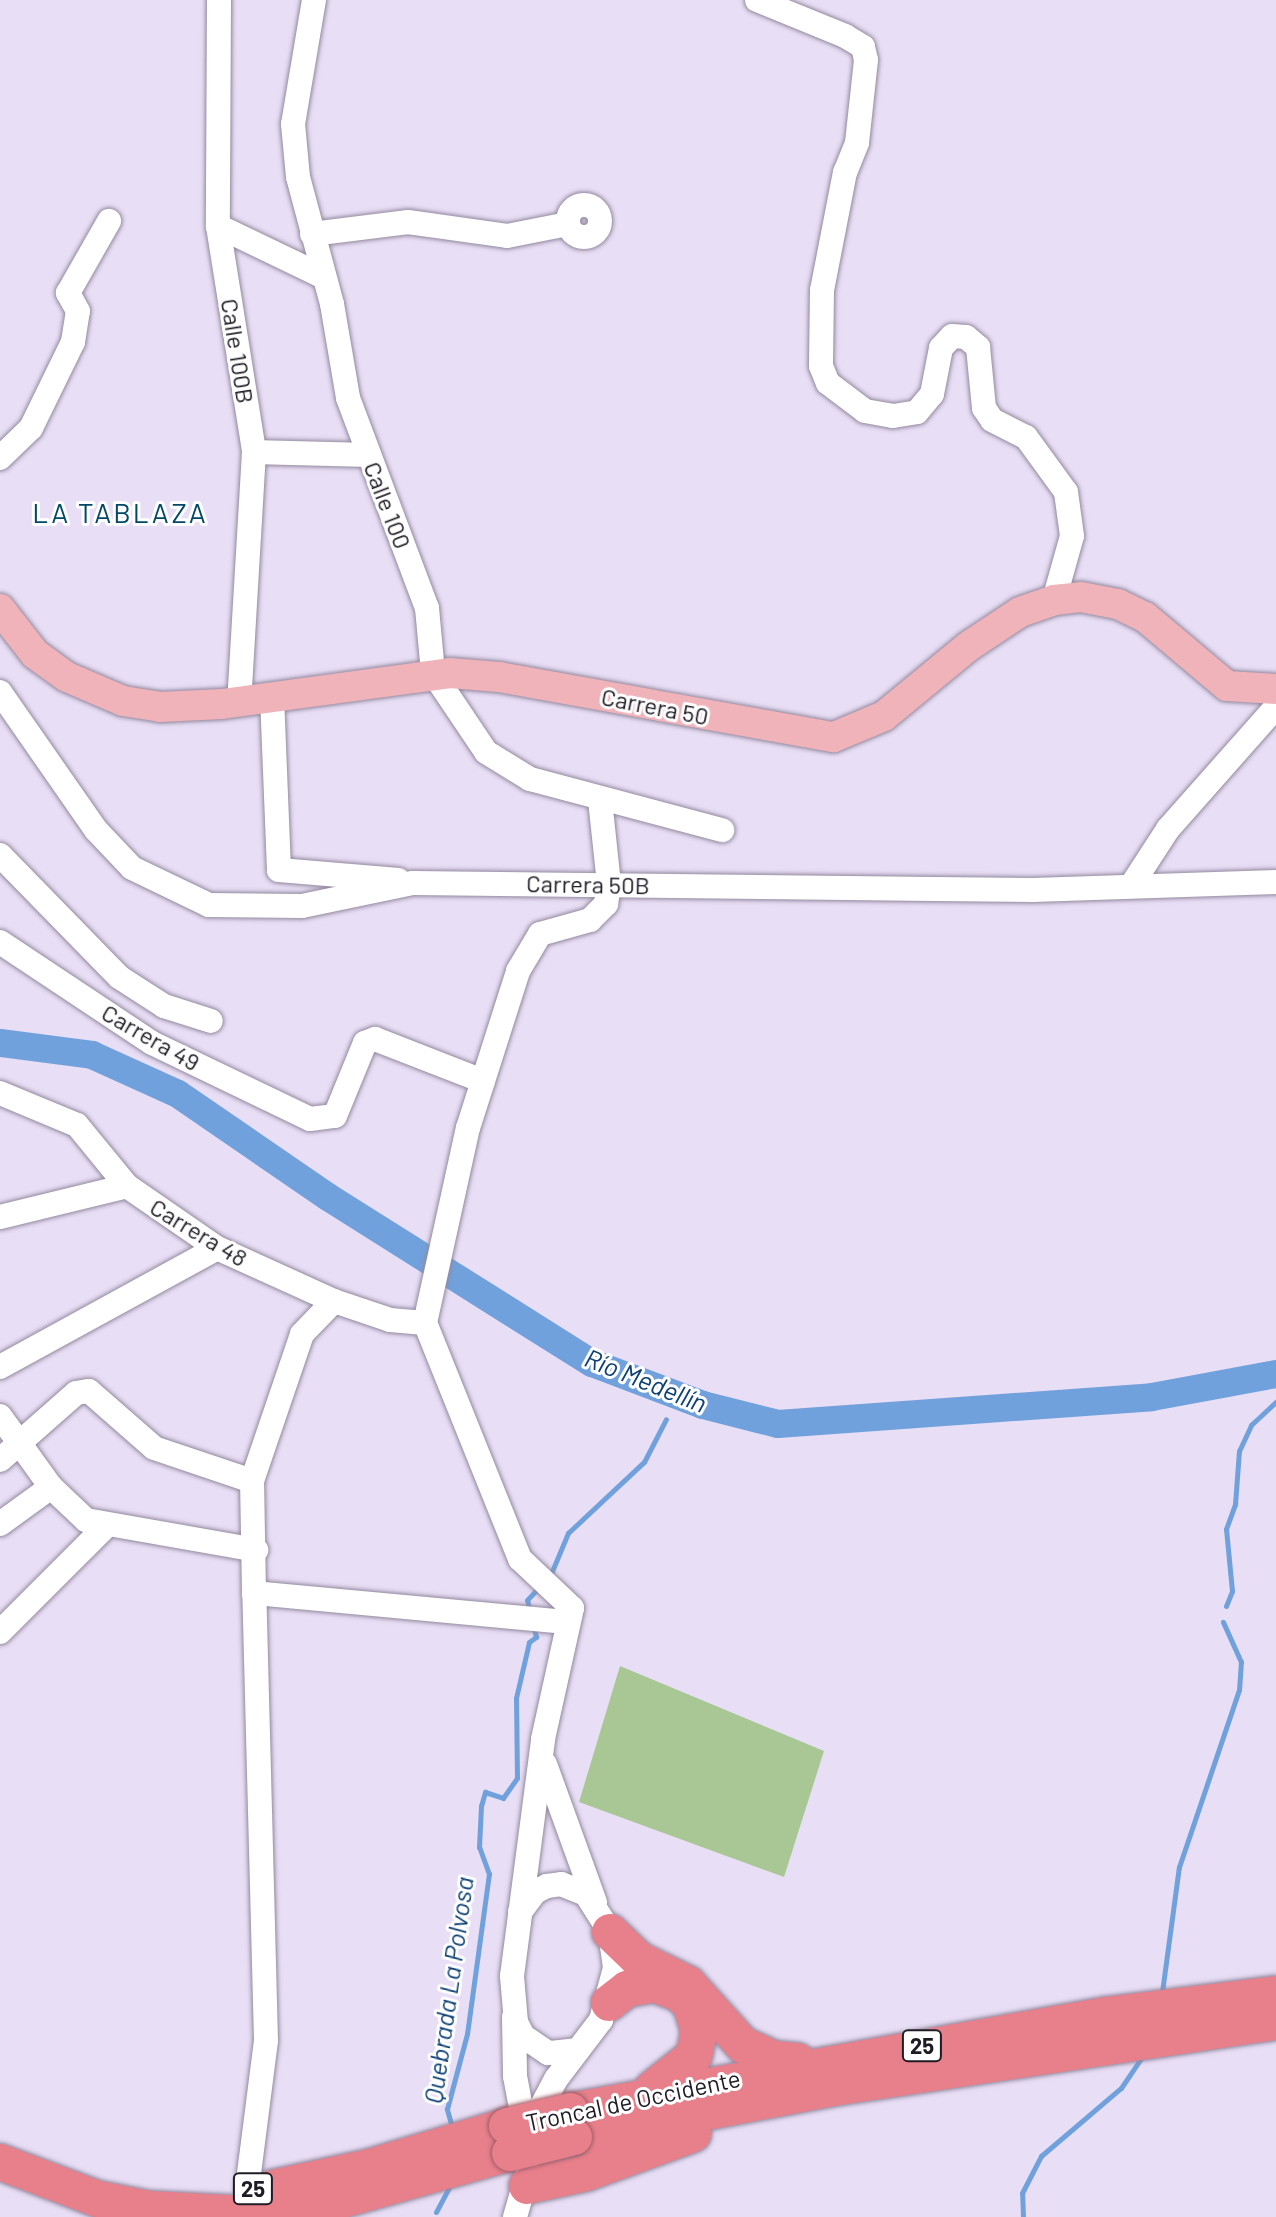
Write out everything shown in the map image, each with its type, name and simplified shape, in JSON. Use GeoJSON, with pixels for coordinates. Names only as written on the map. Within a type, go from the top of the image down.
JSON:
{"type":"FeatureCollection","features":[{"type":"Feature","properties":{"kind":"highway"},"geometry":{"type":"LineString","coordinates":[[603,1918],[639,1960],[688,1984],[729,2034],[751,2050],[774,2059],[839,2060]]}},
{"type":"Feature","properties":{"kind":"highway"},"geometry":{"type":"LineString","coordinates":[[609,2003],[627,1989],[654,1984],[680,1994],[697,2019],[694,2056],[685,2068],[642,2095]]}},
{"type":"Feature","properties":{"kind":"highway","name":"Troncal de Occidente"},"geometry":{"type":"LineString","coordinates":[[572,2124],[642,2095],[1106,2015],[1276,1994]]}},
{"type":"Feature","properties":{"kind":"highway","name":"Troncal de Occidente"},"geometry":{"type":"LineString","coordinates":[[0,2139],[103,2177],[196,2189],[247,2189],[325,2179],[572,2124],[1276,2022]]}},
{"type":"Feature","properties":{"kind":"highway"},"geometry":{"type":"LineString","coordinates":[[521,2202],[586,2173],[716,2127],[946,2071]]}},
{"type":"Feature","properties":{"kind":"highway","name":"Troncal de Occidente"},"geometry":{"type":"LineString","coordinates":[[0,2162],[98,2199],[148,2209],[246,2214],[328,2204],[514,2139]]}},
{"type":"Feature","properties":{"kind":"main road","name":"Carrera 50"},"geometry":{"type":"LineString","coordinates":[[0,609],[35,654],[91,690],[160,707],[239,702],[433,673],[499,677],[834,737],[861,730],[884,716],[969,646],[1020,612],[1054,600],[1081,597],[1118,604],[1145,617],[1227,686],[1276,689]]}},
{"type":"Feature","properties":{"kind":"street","name":"Calle 100B"},"geometry":{"type":"LineString","coordinates":[[219,0],[218,226],[254,452],[239,702]]}},
{"type":"Feature","properties":{"kind":"street","name":"Calle 100"},"geometry":{"type":"LineString","coordinates":[[314,0],[293,124],[298,177],[348,398],[427,608],[433,673],[486,752],[530,779],[722,830]]}},
{"type":"Feature","properties":{"kind":"street"},"geometry":{"type":"LineString","coordinates":[[757,0],[845,36],[863,47],[866,60],[857,143],[845,172],[822,290],[821,366],[828,383],[865,411],[893,416],[917,412],[932,394],[941,348],[952,336],[966,337],[978,347],[984,408],[992,420],[1026,437],[1066,492],[1072,536],[1054,600]]}},
{"type":"Feature","properties":{"kind":"street"},"geometry":{"type":"LineString","coordinates":[[0,458],[31,428],[73,342],[78,311],[68,293],[109,221]]}},
{"type":"Feature","properties":{"kind":"street"},"geometry":{"type":"LineString","coordinates":[[312,234],[408,222],[507,236],[568,224]]}},
{"type":"Feature","properties":{"kind":"street"},"geometry":{"type":"LineString","coordinates":[[218,226],[322,276]]}},
{"type":"Feature","properties":{"kind":"street"},"geometry":{"type":"LineString","coordinates":[[254,452],[368,455]]}},
{"type":"Feature","properties":{"kind":"street","name":"Carrera 50B"},"geometry":{"type":"LineString","coordinates":[[0,692],[96,830],[132,868],[169,890],[209,905],[252,909],[302,906],[413,883],[1131,886],[1276,882]]}},
{"type":"Feature","properties":{"kind":"street"},"geometry":{"type":"LineString","coordinates":[[272,696],[279,870],[413,883]]}},
{"type":"Feature","properties":{"kind":"street"},"geometry":{"type":"LineString","coordinates":[[1131,886],[1168,829],[1276,707]]}},
{"type":"Feature","properties":{"kind":"street"},"geometry":{"type":"LineString","coordinates":[[578,2050],[563,2054],[534,2047],[516,2022],[512,1960],[558,1622],[572,1608],[520,1559],[425,1323],[449,1210],[483,1081],[529,948],[540,934],[601,914],[609,884],[600,800]]}},
{"type":"Feature","properties":{"kind":"street","name":"Carrera 49"},"geometry":{"type":"LineString","coordinates":[[0,855],[121,978],[164,1006],[211,1021]]}},
{"type":"Feature","properties":{"kind":"street","name":"Carrera 49"},"geometry":{"type":"LineString","coordinates":[[0,942],[152,1043],[310,1119],[335,1116],[365,1043],[375,1039],[483,1081]]}},
{"type":"Feature","properties":{"kind":"street"},"geometry":{"type":"LineString","coordinates":[[105,1011],[121,978]]}},
{"type":"Feature","properties":{"kind":"street","name":"Carrera 48"},"geometry":{"type":"LineString","coordinates":[[0,1093],[77,1125],[127,1186],[217,1248],[334,1301],[390,1320],[425,1323]]}},
{"type":"Feature","properties":{"kind":"street"},"geometry":{"type":"LineString","coordinates":[[0,1217],[127,1186]]}},
{"type":"Feature","properties":{"kind":"street"},"geometry":{"type":"LineString","coordinates":[[0,1367],[217,1248]]}},
{"type":"Feature","properties":{"kind":"street"},"geometry":{"type":"LineString","coordinates":[[247,2189],[266,2040],[252,1481],[302,1334],[334,1301]]}},
{"type":"Feature","properties":{"kind":"street"},"geometry":{"type":"LineString","coordinates":[[10,1452],[76,1393],[89,1391],[154,1448],[252,1481]]}},
{"type":"Feature","properties":{"kind":"street"},"geometry":{"type":"LineString","coordinates":[[0,1416],[10,1452],[86,1520],[256,1550]]}},
{"type":"Feature","properties":{"kind":"street"},"geometry":{"type":"LineString","coordinates":[[0,1524],[51,1487]]}},
{"type":"Feature","properties":{"kind":"street"},"geometry":{"type":"LineString","coordinates":[[0,1632],[107,1525]]}},
{"type":"Feature","properties":{"kind":"street"},"geometry":{"type":"LineString","coordinates":[[254,1593],[558,1622]]}},
{"type":"Feature","properties":{"kind":"street"},"geometry":{"type":"LineString","coordinates":[[514,2139],[609,2003],[615,1968],[603,1918],[552,1793],[543,1739]]}},
{"type":"Feature","properties":{"kind":"street"},"geometry":{"type":"LineString","coordinates":[[519,1914],[525,1901],[547,1886],[575,1887],[603,1918]]}},
{"type":"Feature","properties":{"kind":"street"},"geometry":{"type":"LineString","coordinates":[[515,2007],[514,2139],[521,2202]]}},
{"type":"Feature","properties":{"kind":"green space"},"geometry":{"type":"Polygon","coordinates":[[[620,1666],[824,1751],[784,1877],[579,1802],[620,1666]]]}},
{"type":"Feature","properties":{"kind":"waterway","name":"Río Medellín"},"geometry":{"type":"LineString","coordinates":[[0,1043],[92,1055],[178,1094],[328,1197],[592,1363],[703,1405],[778,1424],[1152,1397],[1276,1374]]}},
{"type":"Feature","properties":{"kind":"waterway"},"geometry":{"type":"LineString","coordinates":[[1226,1606],[1232,1591],[1226,1529],[1235,1504],[1239,1451],[1251,1425],[1276,1402]]}},
{"type":"Feature","properties":{"kind":"waterway","name":"Quebrada La Polvosa"},"geometry":{"type":"LineString","coordinates":[[550,1576],[568,1533],[644,1462],[666,1419]]}},
{"type":"Feature","properties":{"kind":"waterway","name":"Quebrada La Polvosa"},"geometry":{"type":"LineString","coordinates":[[530,1611],[527,1600],[540,1586]]}},
{"type":"Feature","properties":{"kind":"waterway"},"geometry":{"type":"LineString","coordinates":[[1162,1992],[1179,1867],[1239,1690],[1241,1662],[1223,1622]]}},
{"type":"Feature","properties":{"kind":"waterway","name":"Quebrada La Polvosa"},"geometry":{"type":"LineString","coordinates":[[452,2127],[447,2109],[467,2034],[489,1874],[479,1847],[481,1806],[485,1792],[503,1798],[517,1778],[516,1698],[529,1642],[536,1637],[533,1624]]}},
{"type":"Feature","properties":{"kind":"waterway"},"geometry":{"type":"LineString","coordinates":[[1023,2217],[1022,2193],[1041,2156],[1121,2088],[1141,2058]]}},
{"type":"Feature","properties":{"kind":"waterway","name":"Quebrada La Polvosa"},"geometry":{"type":"LineString","coordinates":[[436,2212],[449,2188]]}},
{"type":"Feature","properties":{"kind":"district","name":"LA TABLAZA"},"geometry":{"type":"Point","coordinates":[120,512]}}]}
